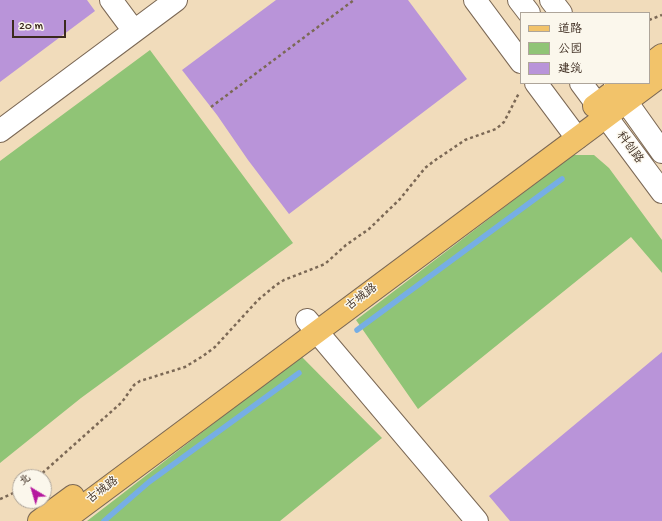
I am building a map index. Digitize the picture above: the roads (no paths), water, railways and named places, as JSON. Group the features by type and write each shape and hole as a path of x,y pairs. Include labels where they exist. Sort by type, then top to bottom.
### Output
{"main road":[{"path":"650,64 662,55"},
{"name":"古城路","path":"650,79 662,75"},
{"name":"古城路","path":"39,521 312,326 601,110 620,89 635,84"},
{"name":"古城路","path":"63,521 312,326"}],"street":[{"path":"111,0 134,31"},
{"path":"0,131 176,0"},
{"path":"475,0 520,61"},
{"path":"519,0 528,12"},
{"path":"551,0 560,12"},
{"name":"科创路","path":"582,84 662,192"},
{"path":"529,86 572,132"},
{"name":"科创路","path":"620,89 662,152"},
{"path":"312,326 477,521"}],"waterway":[{"path":"357,330 562,179"},
{"path":"104,521 149,482 299,373"}]}
